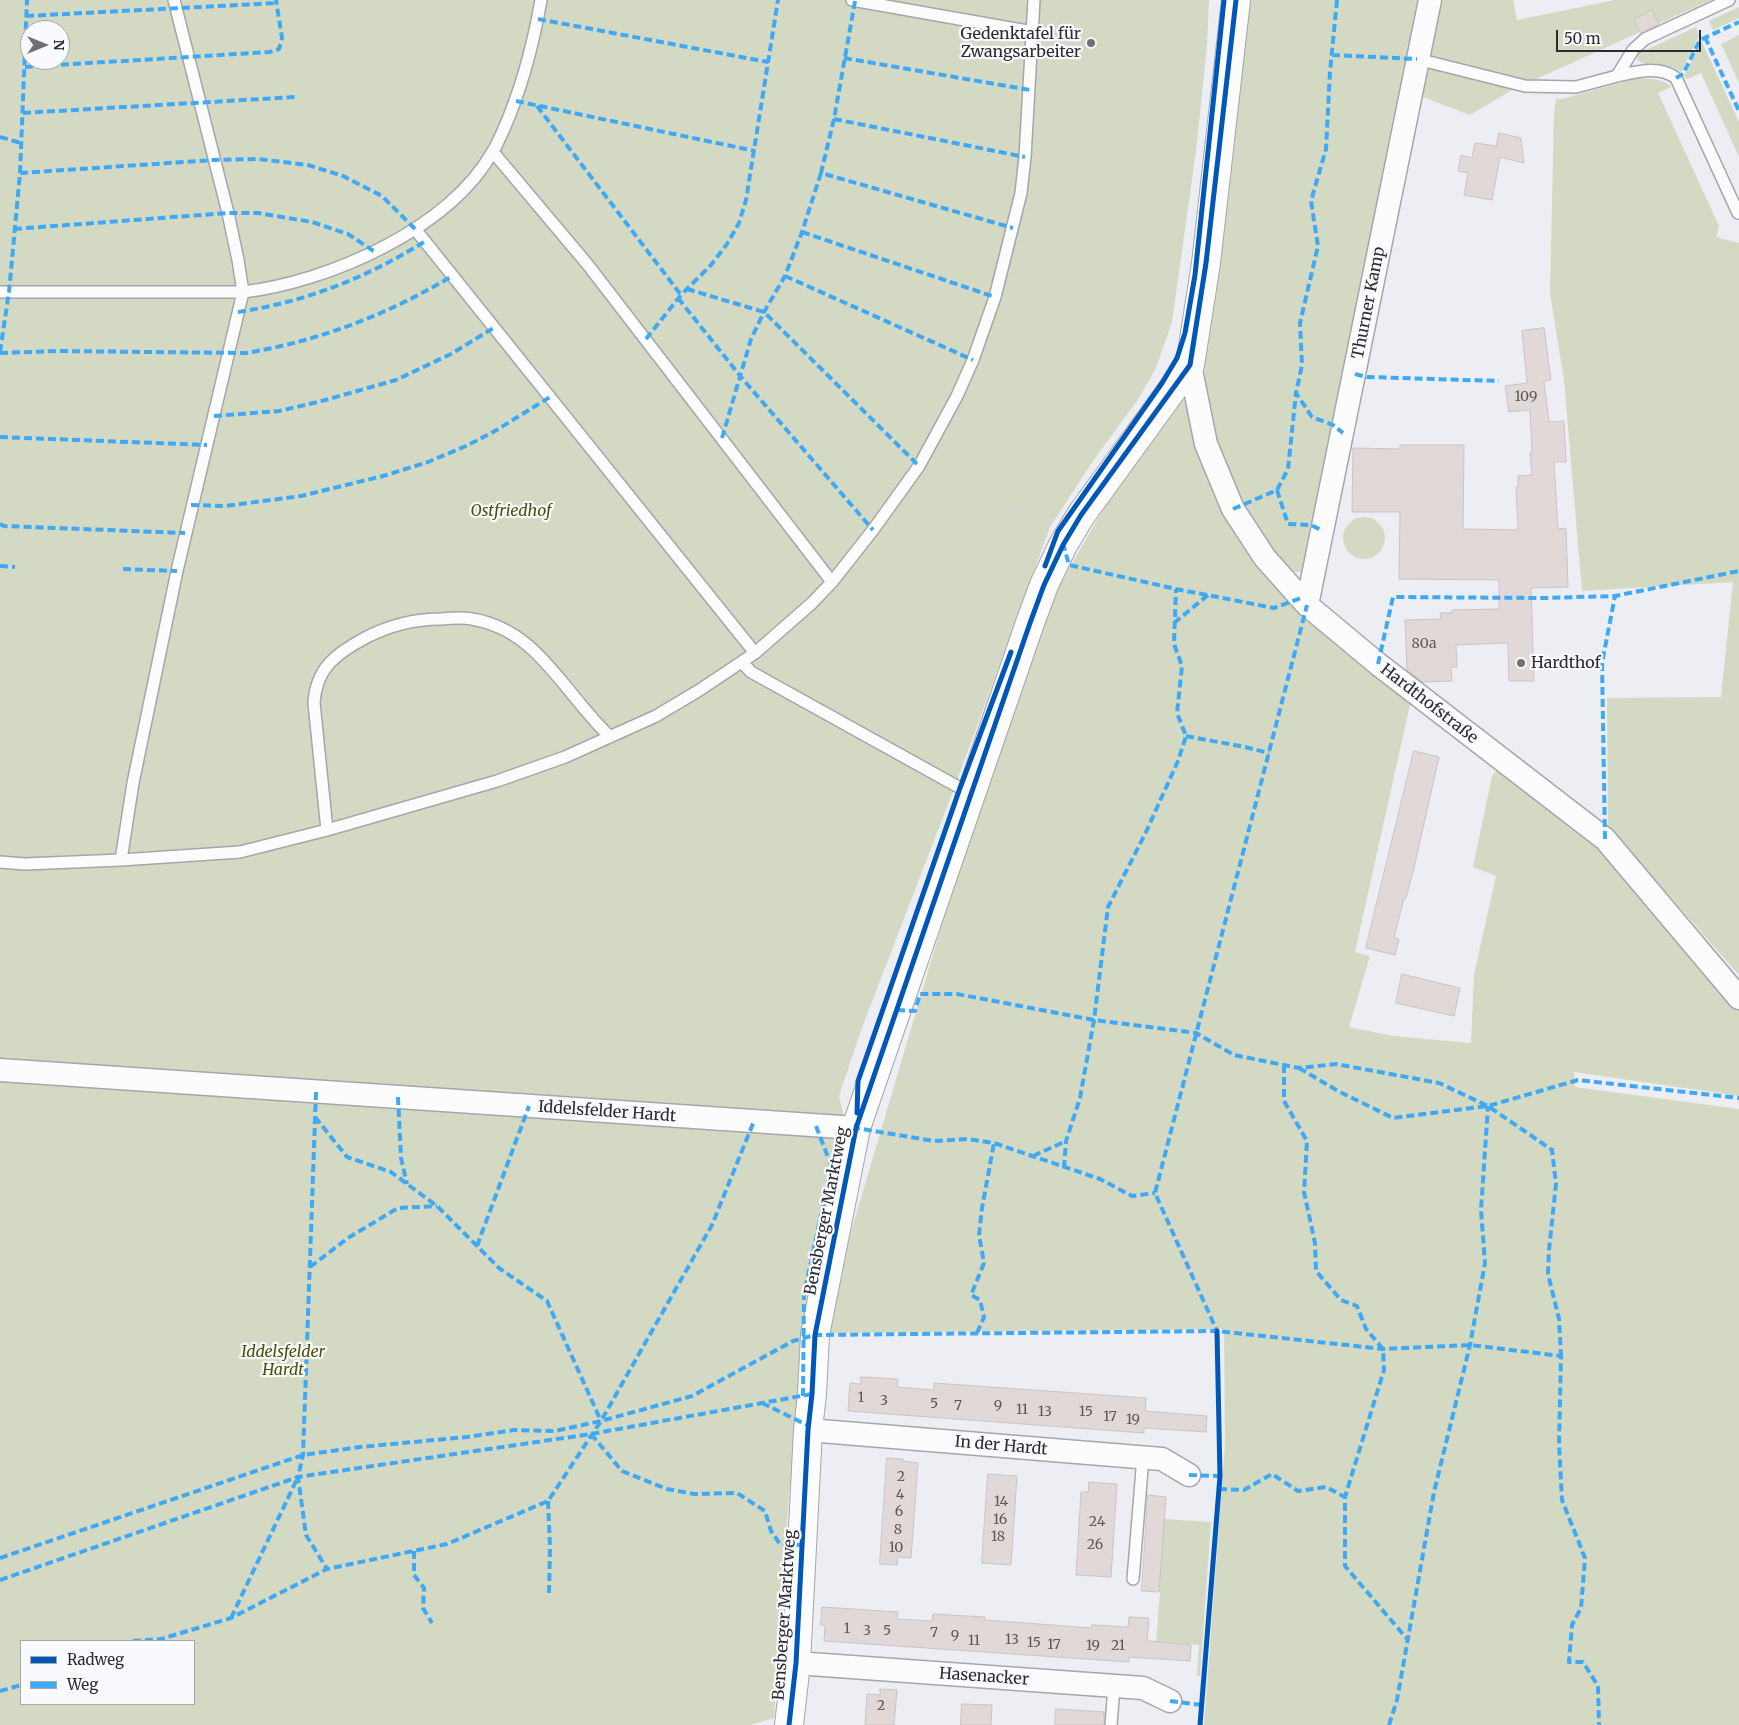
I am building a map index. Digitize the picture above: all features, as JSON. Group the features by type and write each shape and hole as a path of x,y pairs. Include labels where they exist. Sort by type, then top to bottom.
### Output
{"street":[{"name":"Bensberger Marktweg","path":"784,1723 796,1663 815,1335 856,1128 1044,585 1063,545 1081,515 1190,365 1206,263 1236,0"},
{"name":"Thurner Kamp","path":"1307,605 1354,383 1430,0"},
{"name":"Hardthofstraße","path":"1190,365 1206,444 1232,509 1265,558 1307,605 1378,664 1605,839 1739,998"},
{"name":"Iddelsfelder Hardt","path":"0,1070 856,1128"},
{"name":"In der Hardt","path":"808,1430 1162,1459 1189,1475"},
{"name":"Hasenacker","path":"796,1663 1143,1688 1170,1701"}],"lane":[{"path":"121,860 132,783 185,534 243,292 228,214 174,0"},
{"path":"0,292 243,292 266,290 331,269 375,252 415,229 443,208 471,183 493,152 516,101 528,62 541,0"},
{"path":"852,0 1033,32"},
{"path":"0,862 25,864 121,860 240,852 327,830 497,780 565,757 656,716 755,653 812,603 832,582 873,530 919,466 957,396 973,360 995,297 1009,246 1020,193 1025,157 1034,0"},
{"path":"1617,76 1634,50 1645,38 1729,0"},
{"path":"1417,59 1525,86 1576,87 1617,76 1654,70 1671,74 1676,78 1738,213"},
{"path":"493,152 588,265 832,582"},
{"path":"415,229 755,653"},
{"path":"327,830 314,703 315,689 318,678 324,668 357,642 379,631 427,619 471,619 494,625 514,635 531,647 610,737"},
{"path":"742,662 751,672 971,794"},
{"path":"1133,1580 1142,1457"},
{"path":"1111,1725 1114,1686"}],"path":[{"path":"1033,32 1091,39 1090,46 1033,32"},
{"path":"919,466 934,475 1016,509 1050,527"}],"green space":[{"name":"Ostfriedhof","path":"0,0 1209,0 1207,47 1196,151 1172,322 1156,368 1137,401 1095,458 1050,527 955,786 863,1025 839,1096 848,1134 811,1333 789,1493 774,1718 750,1725 0,1725"},
{"path":"1244,0 1423,0 1309,568 1297,572 1286,567 1246,517 1220,459 1205,395 1204,349"},
{"path":"1435,0 1513,0 1517,20 1615,0 1711,0 1512,90 1470,115 1412,93"},
{"path":"1739,7 1739,18 1713,30 1709,21"},
{"path":"1696,27 1699,36 1681,72 1670,67 1641,63 1637,60 1638,54 1641,52"},
{"path":"1739,35 1739,83 1721,44"},
{"path":"1702,42 1739,122 1739,157 1701,73 1687,79 1684,76"},
{"path":"1638,78 1660,80 1671,87 1658,93 1719,226 1716,237 1739,243 1739,975 1608,826 1607,698 1721,697 1733,582 1582,591 1564,380 1550,293 1554,114 1556,98 1562,99"},
{"path":"1183,398 1217,497 1411,700 1355,952 1370,956 1349,1027 1393,1036 1471,1043 1474,975 1496,876 1473,867 1492,776 1498,769 1592,837 1739,1003 1739,1096 1574,1072 1575,1087 1739,1109 1739,1725 1204,1725 1225,1444 1224,1329 821,1333 979,799 1052,598 1116,487"},
{"path":"1368,517 1376,520 1382,526 1385,538 1382,550 1376,556 1360,559 1352,556 1346,550 1343,534 1346,526 1352,520"},
{"path":"1163,1519 1211,1522 1200,1676 1197,1676 1199,1645 1156,1642"}],"building":[{"path":"1652,10 1659,24 1641,33 1634,20"},
{"path":"1499,133 1521,138 1524,163 1500,157 1492,200 1464,195 1468,173 1458,171 1461,155 1472,158 1475,143 1496,146"},
{"path":"1544,328 1551,380 1544,381 1549,422 1564,421 1566,462 1554,462 1558,529 1566,528 1568,587 1531,588 1534,681 1509,681 1508,643 1456,645 1457,667 1451,667 1452,681 1422,682 1407,670 1405,620 1441,619 1440,613 1452,613 1452,610 1499,609 1499,580 1399,579 1400,512 1352,512 1353,448 1400,449 1400,445 1464,445 1463,529 1518,530 1516,487 1518,487 1518,476 1532,475 1530,410 1509,412 1505,386 1527,383 1522,331"},
{"path":"1414,751 1439,757 1414,868 1394,938 1399,939 1395,955 1366,948"},
{"path":"1402,974 1460,988 1454,1016 1396,1003"},
{"path":"861,1377 898,1379 897,1387 934,1390 934,1383 1146,1398 1145,1411 1207,1416 1206,1432 1144,1428 1144,1433 848,1411 850,1383 861,1384"},
{"path":"887,1458 903,1459 903,1461 918,1463 911,1558 898,1557 897,1565 880,1564"},
{"path":"988,1474 1017,1476 1011,1565 982,1563"},
{"path":"1089,1482 1117,1484 1111,1577 1076,1575 1081,1492 1088,1492"},
{"path":"1148,1495 1166,1497 1159,1592 1142,1591"},
{"path":"822,1607 898,1612 897,1619 932,1621 933,1614 985,1617 985,1620 1092,1628 1092,1625 1128,1627 1129,1617 1149,1618 1147,1641 1191,1645 1190,1661 1129,1657 1129,1662 824,1641 825,1626 821,1625"},
{"path":"880,1689 897,1690 894,1725 865,1725 867,1694 880,1695"},
{"path":"962,1704 992,1705 991,1725 961,1725"},
{"path":"1056,1709 1104,1712 1104,1725 1055,1725"}],"marked path":[{"path":"0,352 9,292 20,173 27,0"},
{"path":"70,64 270,52 279,49 282,38 276,0"},
{"path":"646,339 681,295 711,265 727,244 739,223 746,200 778,0"},
{"path":"1337,0 1330,72 1326,149 1311,201 1318,246 1300,323 1302,365 1296,393 1312,417 1333,425 1343,433"},
{"path":"855,1 834,119 821,173 1013,228"},
{"path":"26,16 277,3"},
{"path":"538,19 768,62"},
{"path":"1676,78 1683,74 1700,40 1739,22"},
{"path":"1705,37 1739,111"},
{"path":"1332,55 1417,59"},
{"path":"844,58 1030,90"},
{"path":"23,113 295,97"},
{"path":"516,101 755,151"},
{"path":"537,106 681,295"},
{"path":"834,119 1025,157"},
{"path":"0,137 21,143"},
{"path":"20,173 214,160 258,159 308,165 343,176 382,196 415,229"},
{"path":"722,438 751,339 785,276 802,232 821,173"},
{"path":"14,229 228,213 258,213 312,222 348,234 375,252"},
{"path":"802,232 995,297"},
{"path":"238,312 287,302 334,287 380,267 424,242"},
{"path":"0,353 57,351 246,353 300,341 353,324 404,302 452,276"},
{"path":"785,276 973,360"},
{"path":"687,289 764,312 919,466"},
{"path":"678,298 741,377 873,530"},
{"path":"214,416 279,411 396,380 451,354 495,327"},
{"path":"1355,374 1367,377 1499,381"},
{"path":"1233,509 1277,490 1288,469 1296,393"},
{"path":"191,505 225,506 301,496 383,476 428,462 466,446 495,431 550,397"},
{"path":"0,437 207,445"},
{"path":"1277,490 1288,524 1311,525 1323,531"},
{"path":"0,524 4,526 185,533"},
{"path":"1063,543 1069,565 1176,589 1274,608 1301,598"},
{"path":"0,566 15,567"},
{"path":"123,569 177,571"},
{"path":"1378,664 1393,597 1544,598 1615,596 1739,571"},
{"path":"1064,1168 1066,1141 1080,1098 1094,1020 1108,907 1146,832 1178,761 1186,736 1177,713 1182,666 1174,644 1176,589"},
{"path":"1174,623 1208,595"},
{"path":"1605,839 1602,663 1615,596"},
{"path":"1217,1335 1217,1331 1155,1193 1307,605"},
{"path":"1186,736 1269,753"},
{"path":"897,1010 915,1011 920,994 957,994 1094,1020 1196,1033 1234,1055 1299,1068 1336,1064 1439,1083 1488,1106 1552,1150 1556,1184 1548,1274 1559,1319 1561,1356"},
{"path":"1284,1065 1284,1101 1307,1141 1304,1192 1315,1243 1316,1271 1341,1300 1357,1306 1366,1329 1383,1349 1384,1370 1345,1497"},
{"path":"1299,1068 1338,1091 1393,1118 1488,1106 1578,1080 1739,1098"},
{"path":"316,1092 303,1455 298,1477 306,1535 327,1569"},
{"path":"398,1097 401,1158 407,1184"},
{"path":"477,1246 529,1106"},
{"path":"1389,1725 1397,1700 1434,1492 1470,1345 1485,1263 1481,1210 1488,1106"},
{"path":"315,1117 347,1157 391,1172 437,1206 499,1268 547,1301 601,1421"},
{"path":"147,1640 161,1639 231,1618 327,1569 447,1544 548,1501 601,1421 712,1225 754,1121"},
{"path":"856,1124 856,1128 934,1141 967,1139 994,1143 1100,1179 1132,1196 1155,1193"},
{"path":"816,1126 831,1165"},
{"path":"803,1396 804,1294 840,1127"},
{"path":"1033,1156 1066,1141"},
{"path":"977,1333 984,1317 980,1300 971,1295 984,1263 979,1235 994,1143"},
{"path":"310,1267 348,1238 398,1208 437,1206"},
{"path":"0,1558 303,1455 514,1430 555,1431 601,1421 692,1396 793,1341 815,1335 1217,1331 1383,1349 1470,1345 1561,1356 1559,1444 1562,1500 1585,1558 1581,1608 1572,1625 1569,1662 1583,1662 1598,1686 1599,1725"},
{"path":"0,1580 298,1477 591,1434 812,1394"},
{"path":"762,1403 809,1426"},
{"path":"591,1434 622,1471 667,1489 694,1494 737,1493 765,1511 771,1531 780,1544 802,1545"},
{"path":"1219,1489 1244,1490 1272,1474 1298,1491 1326,1487 1345,1497 1345,1566 1408,1640"},
{"path":"1189,1475 1220,1476"},
{"path":"231,1618 298,1477"},
{"path":"548,1501 550,1546 549,1594"},
{"path":"414,1551 414,1575 424,1588 423,1608 432,1623"},
{"path":"0,1691 20,1685"},
{"path":"1170,1701 1202,1705"}],"cycle path":[{"path":"1045,566 1058,531 1162,383 1177,358 1185,333 1195,275 1224,0"},
{"path":"789,1725 796,1663 815,1335 856,1128 1044,585 1063,545 1081,515 1190,365 1206,263 1236,0"},
{"path":"857,1113 858,1081 960,788 1011,652"},
{"path":"1200,1725 1220,1476 1217,1331"}],"place":[{"name":"Gedenktafel für Zwangsarbeiter","path":"1091,43"},
{"name":"Hardthof","path":"1521,663"}]}
